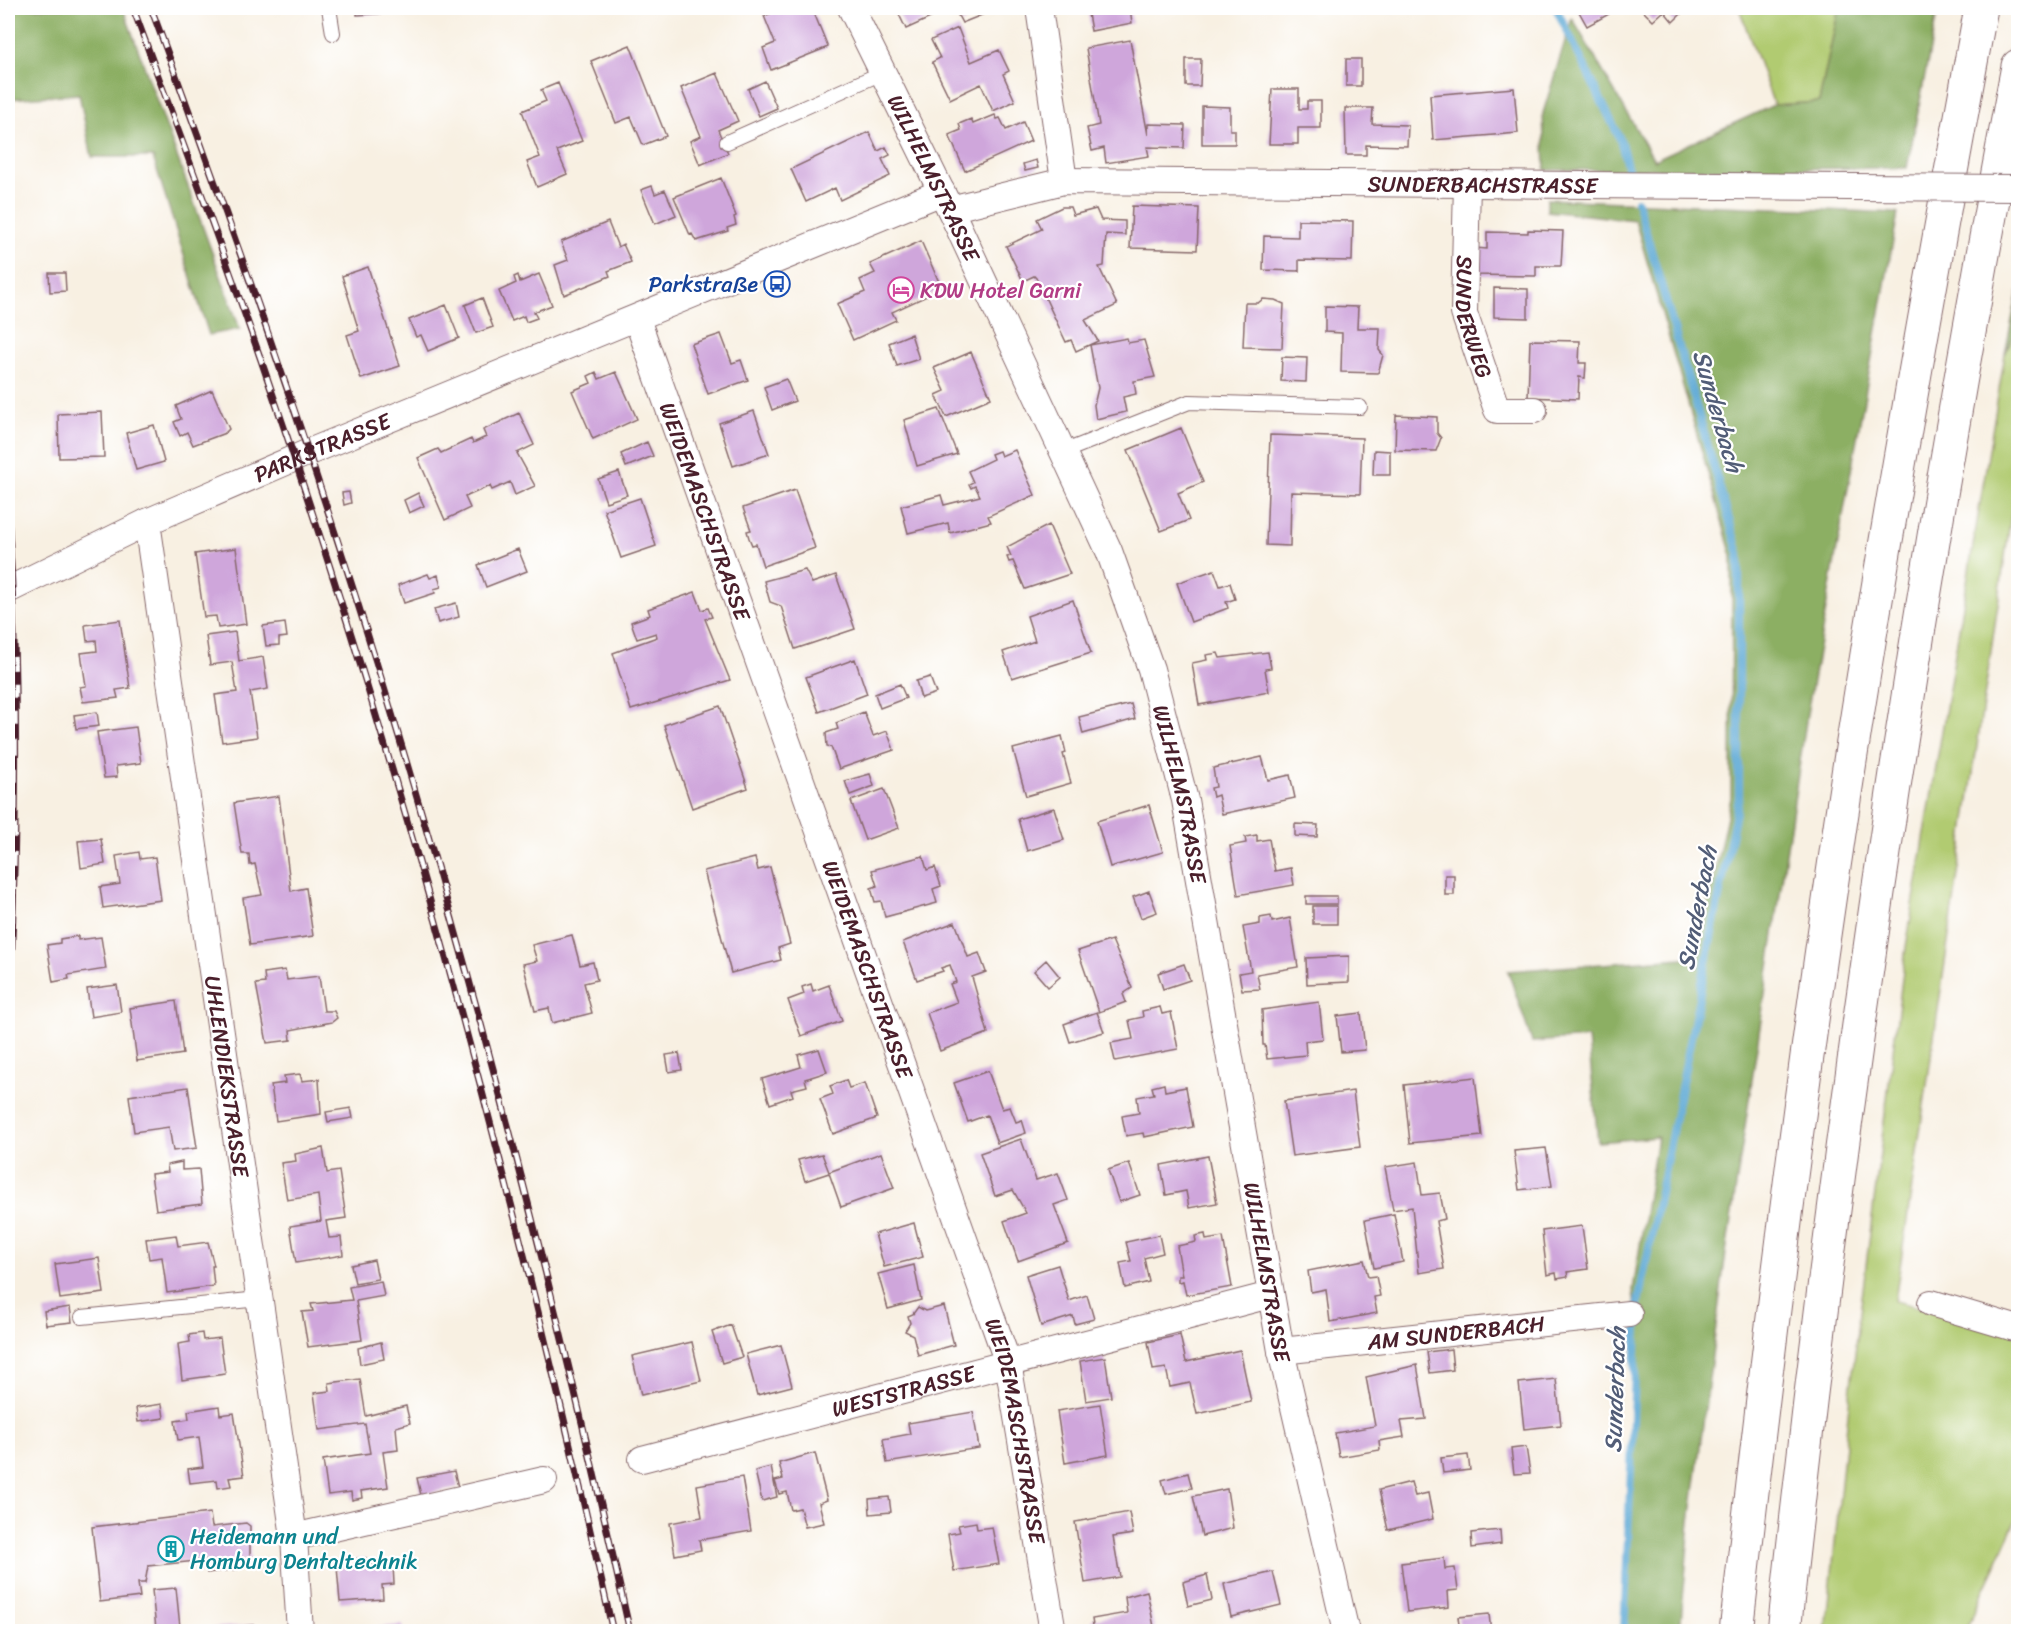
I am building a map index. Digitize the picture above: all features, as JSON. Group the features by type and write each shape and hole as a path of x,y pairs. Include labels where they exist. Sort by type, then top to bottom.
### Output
{"highway":[{"path":"1736,1632 1807,1057 1868,645 1928,296 1982,8"},
{"path":"1784,1632 1809,1413 1892,792 1975,295 2019,66"}],"street":[{"name":"WILHELMSTRASSE","path":"851,8 946,200 1109,551 1151,669 1185,800 1281,1351 1346,1632"},
{"path":"1039,8 1065,181"},
{"name":"SUNDERBACHSTRASSE","path":"946,200 1065,181 2019,188"},
{"name":"SUNDERWEG","path":"1467,183 1464,313 1497,410 1534,411"},
{"name":"PARKSTRASSE","path":"8,590 147,522 309,452 637,320 946,200"},
{"name":"WEIDEMASCHSTRASSE","path":"637,320 1008,1363 1053,1632"},
{"name":"UHLENDIEKSTRASSE","path":"147,522 294,1537 300,1632"},
{"name":"WESTSTRASSE","path":"642,1459 1270,1295"},
{"path":"1931,1303 2019,1329"},
{"name":"AM SUNDERBACH","path":"1281,1351 1629,1314"},
{"path":"294,1537 544,1480"}],"lane":[{"path":"329,8 333,33"},
{"path":"727,142 884,72"},
{"path":"1064,452 1189,402 1360,407"},
{"path":"82,1317 259,1299"}],"green space":[{"path":"8,8 123,8 240,329 209,335 153,157 92,157 79,94 8,99"},
{"path":"1739,8 1839,8 1819,102 1774,105"},
{"path":"1839,8 1938,8 1907,168 1545,170 1543,113 1572,18 1654,160 1774,105 1819,102"},
{"path":"1547,199 1898,213 1808,708 1724,1266 1690,1522 1680,1631 1621,1631 1636,1321 1633,1290 1657,1137 1598,1142 1588,1038 1532,1042 1508,971 1696,957 1731,798 1732,556 1635,220 1547,211"},
{"path":"2018,292 2018,327 2005,354"},
{"path":"2018,327 2018,468 1895,1301 2018,1333 2018,1517 1965,1631 1826,1632 1851,1385 1906,947 2005,354"}],"building":[{"path":"357,8 389,8 389,13 357,15"},
{"path":"785,8 812,8 828,47 771,70 763,48 775,43 764,16"},
{"path":"896,8 952,8 906,29"},
{"path":"954,8 999,8 962,23"},
{"path":"1087,8 1130,8 1132,23 1091,31"},
{"path":"1577,8 1606,8 1609,14 1587,26"},
{"path":"1644,8 1682,8 1685,10 1673,22 1664,11 1653,21 1642,10"},
{"path":"958,28 971,62 999,50 1009,71 1003,74 1015,101 993,111 981,84 950,99 932,62 940,58 931,40"},
{"path":"1130,40 1148,135 1148,124 1185,125 1184,148 1147,147 1149,156 1106,163 1104,148 1092,151 1087,128 1099,125 1086,48"},
{"path":"630,45 666,136 643,145 631,117 616,123 591,61"},
{"path":"1186,59 1201,59 1200,86 1186,86"},
{"path":"1346,59 1361,59 1361,86 1346,86"},
{"path":"717,73 738,121 718,130 728,153 700,165 690,141 701,136 681,88"},
{"path":"765,81 777,108 759,116 748,89"},
{"path":"558,83 582,141 557,151 567,174 537,187 527,162 540,157 522,111 546,101 541,90"},
{"path":"1514,88 1518,133 1433,140 1430,95"},
{"path":"1272,89 1299,89 1299,109 1307,109 1307,101 1321,101 1321,128 1298,128 1298,144 1269,144"},
{"path":"1202,106 1230,107 1230,130 1235,130 1235,144 1202,144"},
{"path":"1345,108 1373,108 1372,124 1408,125 1407,146 1366,145 1366,155 1346,155"},
{"path":"995,115 997,119 1000,118 1006,130 1023,122 1031,141 965,171 949,135 961,130 959,124 971,119 973,124"},
{"path":"869,132 878,151 886,147 890,155 882,159 890,176 840,200 835,188 806,202 791,169"},
{"path":"1036,160 1038,168 1025,171 1023,164"},
{"path":"721,178 736,216 734,217 736,225 727,228 728,231 696,241 692,234 690,235 674,197"},
{"path":"652,186 655,194 665,190 676,215 655,224 641,190"},
{"path":"1132,206 1199,208 1197,250 1130,248"},
{"path":"1062,207 1070,207 1073,215 1096,209 1101,220 1125,221 1125,235 1106,234 1104,266 1099,267 1117,305 1085,320 1098,341 1076,351 1071,340 1066,342 1036,278 1034,276 1023,281 1006,246 1042,229 1037,219"},
{"path":"1298,220 1353,221 1352,261 1299,260 1299,271 1263,270 1264,236 1298,237"},
{"path":"608,222 618,247 623,244 631,262 608,271 610,276 564,295 555,265 568,260 561,242"},
{"path":"1528,230 1563,231 1561,266 1536,266 1536,276 1474,275 1475,248 1487,249 1487,232 1528,233"},
{"name":"KDW Hotel Garni","path":"921,241 942,289 892,312 896,320 853,340 837,304 865,292 860,280 875,273 870,264"},
{"path":"368,267 400,366 361,379 347,335 359,331 342,276"},
{"path":"49,273 65,273 66,291 50,292"},
{"path":"539,274 552,305 534,312 537,318 526,322 524,316 512,321 499,291 516,283 514,277 518,275 520,282"},
{"path":"1494,288 1528,289 1528,318 1494,317"},
{"path":"482,298 493,327 476,333 465,305"},
{"path":"1263,299 1275,300 1284,304 1282,348 1243,347 1245,303 1258,303"},
{"path":"446,305 459,338 428,351 421,335 416,337 409,320"},
{"path":"1325,306 1358,307 1357,328 1380,328 1379,350 1383,355 1378,373 1341,372 1342,333 1325,332"},
{"path":"721,334 732,363 741,360 748,380 708,394 691,344"},
{"path":"911,334 919,359 897,366 889,343"},
{"path":"1127,338 1128,343 1144,340 1155,377 1134,381 1136,394 1123,397 1126,412 1096,419 1094,405 1098,388 1090,345"},
{"path":"1530,340 1580,341 1579,363 1586,363 1585,378 1579,377 1578,399 1528,397"},
{"path":"971,352 991,398 946,417 936,395 945,391 934,368"},
{"path":"1282,357 1307,358 1306,382 1281,381"},
{"path":"596,372 599,379 616,372 637,419 593,439 572,391 591,383 588,376"},
{"path":"786,379 795,401 772,410 764,387"},
{"path":"212,390 229,429 225,433 193,445 187,432 180,436 174,422 181,419 176,406"},
{"path":"939,409 957,454 917,466 904,420"},
{"path":"754,411 769,454 733,466 719,423"},
{"path":"102,412 104,457 59,458 58,414"},
{"path":"519,413 534,445 517,453 535,486 515,495 510,482 492,490 490,486 465,497 470,508 445,520 418,458 438,449 441,453 471,439 473,443 486,437 483,430"},
{"path":"1396,415 1437,417 1437,433 1441,438 1436,451 1395,450"},
{"path":"154,425 164,462 136,470 126,433"},
{"path":"1181,428 1203,482 1178,493 1189,520 1161,531 1128,450"},
{"path":"1270,435 1362,438 1360,494 1291,492 1290,546 1266,545"},
{"path":"647,442 653,456 626,467 621,454"},
{"path":"1015,450 1035,495 988,516 991,522 950,533 948,523 908,533 901,506 941,495 944,505 980,496 975,486 971,488 969,484 973,482 968,471 993,459 991,454 999,451 1001,456"},
{"path":"1374,450 1390,451 1390,475 1373,475"},
{"path":"619,472 627,495 606,502 598,479"},
{"path":"795,490 815,548 763,566 756,544 752,545 749,538 747,531 751,530 743,508"},
{"path":"349,492 351,503 344,505 342,493"},
{"path":"418,493 424,506 409,513 404,500"},
{"path":"640,498 656,546 621,558 604,510"},
{"path":"1049,525 1070,574 1025,589 1013,561 1009,562 1007,557 1011,556 1007,547"},
{"path":"236,548 246,624 218,628 216,616 204,617 195,554"},
{"path":"518,549 527,571 486,587 478,565"},
{"path":"805,570 812,583 836,575 855,629 795,649 781,606 770,602 764,581"},
{"path":"1214,570 1220,586 1230,583 1235,599 1226,602 1228,608 1191,622 1177,583"},
{"path":"428,574 430,578 438,575 441,587 434,589 435,593 404,603 398,585"},
{"path":"695,592 702,610 708,608 712,617 705,619 730,680 631,710 613,653 657,637 656,633 637,639 631,622 650,615 648,609"},
{"path":"1073,600 1091,653 1012,678 1003,652 1035,641 1027,616"},
{"path":"456,603 459,617 438,623 434,609"},
{"path":"120,620 130,688 116,690 118,698 83,702 80,687 86,686 81,653 97,651 96,640 87,641 85,625"},
{"path":"285,623 287,637 279,638 279,645 266,646 263,626"},
{"path":"235,632 239,661 263,657 268,689 250,692 257,737 222,742 215,695 237,692 232,662 210,665 206,636"},
{"path":"1268,652 1271,668 1265,669 1269,692 1199,705 1192,663 1207,660 1206,655 1218,653 1220,658"},
{"path":"855,659 867,694 819,712 806,677"},
{"path":"930,677 936,693 921,698 916,681"},
{"path":"900,684 906,698 880,708 875,694"},
{"path":"1131,704 1135,719 1083,734 1079,717"},
{"path":"720,706 748,788 692,808 664,725"},
{"path":"97,712 99,726 76,729 74,715"},
{"path":"864,712 873,736 887,731 894,750 839,769 831,747 827,746 826,733 838,729 836,723"},
{"path":"136,727 141,763 116,766 117,777 104,778 97,732"},
{"path":"1062,736 1066,753 1063,754 1071,783 1026,796 1013,749"},
{"path":"1262,757 1268,780 1290,775 1295,798 1222,814 1218,795 1213,797 1211,788 1216,787 1213,768"},
{"path":"870,774 874,786 850,795 845,781"},
{"path":"884,789 899,828 865,840 851,801"},
{"path":"279,796 291,891 306,888 313,936 250,945 243,898 262,895 255,864 250,865 249,854 242,854 234,803"},
{"path":"1149,805 1163,852 1110,867 1097,821"},
{"path":"1054,808 1064,840 1027,851 1018,819"},
{"path":"1295,824 1318,825 1317,837 1295,836"},
{"path":"1257,835 1257,841 1269,839 1275,871 1291,868 1294,885 1238,895 1230,846 1246,843 1245,837"},
{"path":"101,839 105,864 81,868 78,841"},
{"path":"139,852 140,859 155,857 161,900 103,908 100,887 120,884 116,856"},
{"path":"923,856 927,870 935,867 941,886 933,889 937,903 885,917 881,901 875,902 871,888 877,886 872,870"},
{"path":"755,858 758,870 770,867 790,944 778,948 781,960 731,973 704,871"},
{"path":"1445,875 1454,875 1454,895 1445,895"},
{"path":"1149,891 1157,912 1141,918 1133,897"},
{"path":"1306,896 1337,896 1337,904 1306,904"},
{"path":"1313,906 1337,906 1337,924 1313,924"},
{"path":"1271,916 1272,922 1290,918 1298,967 1257,974 1260,989 1242,990 1239,973 1251,971 1243,927 1260,924 1260,918"},
{"path":"955,922 968,957 979,953 986,972 972,977 988,1033 940,1051 927,1013 957,1002 950,984 956,982 950,965 941,968 943,971 917,980 903,942"},
{"path":"572,935 580,965 593,962 597,980 584,983 592,1013 552,1023 549,1008 535,1011 523,964 537,961 532,945"},
{"path":"78,936 78,940 101,937 106,969 68,975 69,979 53,982 47,945 60,943 60,939"},
{"path":"1112,940 1132,988 1123,994 1126,1002 1099,1012 1078,951"},
{"path":"1349,956 1349,982 1307,984 1306,958"},
{"path":"1046,960 1060,977 1048,987 1034,971"},
{"path":"1184,964 1190,980 1163,989 1158,973"},
{"path":"285,970 287,980 319,976 324,1011 334,1011 337,1018 332,1022 290,1030 291,1040 267,1043 256,984 265,983 264,973"},
{"path":"811,984 813,991 829,985 842,1021 801,1036 788,1000 804,994 802,987"},
{"path":"117,985 121,1012 91,1017 87,989"},
{"path":"176,1001 183,1054 137,1061 130,1008"},
{"path":"1319,1002 1323,1039 1305,1041 1306,1055 1267,1059 1265,1045 1263,1045 1262,1010"},
{"path":"1160,1007 1162,1014 1171,1012 1178,1049 1115,1061 1111,1043 1133,1039 1129,1020 1143,1017 1142,1011"},
{"path":"1097,1012 1104,1032 1070,1042 1064,1024"},
{"path":"1361,1013 1365,1050 1341,1052 1337,1016"},
{"path":"819,1049 827,1072 805,1079 807,1086 791,1090 793,1096 770,1104 762,1079 801,1067 798,1055"},
{"path":"679,1053 682,1070 669,1072 666,1055"},
{"path":"988,1071 1002,1109 1010,1107 1016,1122 1022,1120 1026,1133 997,1143 987,1115 968,1122 954,1083"},
{"path":"300,1074 302,1081 319,1079 321,1114 276,1121 271,1085 285,1083 284,1076"},
{"path":"1475,1077 1482,1136 1410,1143 1404,1085"},
{"path":"846,1080 849,1088 865,1083 877,1118 833,1134 820,1099 833,1094 830,1086"},
{"path":"1164,1084 1165,1091 1186,1087 1193,1127 1144,1137 1143,1133 1126,1136 1122,1116 1139,1113 1137,1097 1154,1094 1152,1087"},
{"path":"188,1087 197,1148 173,1151 169,1127 134,1132 129,1096"},
{"path":"1353,1091 1360,1147 1292,1156 1284,1101"},
{"path":"351,1108 353,1118 328,1122 326,1112"},
{"path":"1021,1139 1036,1180 1058,1173 1068,1200 1054,1205 1068,1243 1018,1261 1004,1221 1026,1213 1013,1190 995,1196 980,1153"},
{"path":"323,1148 327,1173 339,1171 346,1218 326,1221 329,1238 341,1237 343,1255 296,1263 290,1226 321,1221 318,1195 287,1200 281,1163 296,1161 295,1154"},
{"path":"1546,1148 1552,1186 1519,1190 1514,1151"},
{"path":"881,1153 894,1188 841,1207 829,1173 805,1181 798,1160 822,1154 829,1172"},
{"path":"1208,1156 1217,1203 1189,1208 1186,1191 1166,1195 1161,1165"},
{"path":"182,1162 182,1170 199,1169 202,1204 156,1210 151,1174 168,1172 167,1165"},
{"path":"1417,1162 1422,1195 1440,1193 1445,1219 1436,1221 1444,1269 1419,1273 1412,1207 1393,1210 1385,1167"},
{"path":"1129,1163 1140,1195 1119,1202 1108,1170"},
{"path":"1394,1214 1403,1262 1374,1268 1365,1220"},
{"path":"914,1223 923,1257 884,1267 875,1234"},
{"path":"1582,1226 1588,1269 1567,1272 1568,1277 1557,1279 1556,1273 1547,1275 1542,1231"},
{"path":"1205,1234 1206,1240 1223,1237 1232,1287 1186,1295 1183,1281 1178,1282 1178,1276 1182,1276 1177,1246 1196,1242 1195,1236"},
{"path":"176,1235 178,1246 208,1242 214,1266 212,1266 214,1286 167,1293 162,1257 149,1259 146,1239"},
{"path":"1159,1235 1163,1253 1144,1258 1149,1282 1125,1288 1120,1263 1131,1261 1126,1242"},
{"path":"99,1258 104,1293 60,1299 55,1264"},
{"path":"374,1260 378,1279 355,1283 351,1265"},
{"path":"1364,1260 1368,1277 1376,1276 1380,1296 1374,1297 1377,1313 1330,1322 1326,1289 1311,1292 1308,1271"},
{"path":"914,1265 921,1300 888,1309 878,1274"},
{"path":"1058,1265 1069,1301 1087,1295 1094,1319 1075,1324 1073,1316 1041,1326 1026,1275"},
{"path":"381,1281 384,1296 356,1301 362,1340 308,1347 302,1312 313,1311 311,1304 352,1300 349,1287"},
{"path":"944,1306 954,1345 918,1355 913,1335 905,1331 910,1323 908,1316 913,1314 918,1307 925,1311"},
{"path":"70,1307 72,1322 46,1325 44,1311"},
{"path":"731,1325 742,1357 722,1363 712,1332"},
{"path":"202,1333 203,1340 220,1338 225,1374 182,1380 178,1344 190,1342 189,1335"},
{"path":"1180,1335 1186,1362 1240,1350 1251,1402 1197,1414 1190,1383 1170,1387 1166,1368 1153,1370 1148,1342"},
{"path":"381,1342 384,1359 360,1364 358,1348"},
{"path":"692,1342 701,1381 641,1395 632,1356"},
{"path":"781,1345 792,1386 757,1395 746,1354"},
{"path":"1451,1349 1453,1370 1430,1373 1427,1352"},
{"path":"1105,1357 1111,1397 1086,1401 1080,1361"},
{"path":"1417,1365 1426,1419 1401,1421 1404,1437 1379,1441 1380,1450 1339,1457 1335,1433 1375,1426 1366,1377"},
{"path":"360,1379 366,1416 406,1406 410,1423 396,1427 398,1450 383,1452 388,1487 361,1491 362,1498 352,1500 351,1492 328,1495 323,1460 370,1453 365,1424 319,1430 314,1393 330,1391 329,1383"},
{"path":"1556,1379 1561,1425 1524,1429 1519,1383"},
{"path":"162,1404 164,1418 138,1422 136,1408"},
{"path":"1100,1404 1108,1455 1065,1463 1057,1411"},
{"path":"219,1406 220,1415 234,1413 244,1476 229,1478 231,1486 218,1488 217,1480 190,1483 188,1469 203,1467 199,1437 178,1440 175,1421 189,1419 188,1411"},
{"path":"973,1412 979,1448 887,1463 883,1439 910,1434 908,1423"},
{"path":"1526,1447 1530,1473 1514,1474 1511,1449"},
{"path":"815,1453 827,1500 819,1503 824,1523 805,1527 800,1508 791,1510 787,1492 779,1494 775,1481 783,1479 779,1463"},
{"path":"1468,1455 1470,1470 1443,1473 1441,1458"},
{"path":"771,1467 777,1497 762,1501 755,1471"},
{"path":"454,1471 458,1487 421,1495 417,1478"},
{"path":"1188,1473 1192,1488 1166,1494 1162,1480"},
{"path":"742,1477 751,1531 699,1540 701,1550 675,1555 670,1523 702,1517 697,1485"},
{"path":"1411,1482 1415,1496 1428,1493 1433,1519 1388,1530 1379,1490"},
{"path":"1227,1489 1233,1528 1202,1536 1193,1496"},
{"path":"889,1497 891,1512 870,1514 869,1499"},
{"path":"1129,1512 1133,1534 1113,1537 1120,1577 1085,1583 1075,1522"},
{"name":"Heidemann und Homburg Dentaltechnik","path":"210,1513 212,1527 246,1523 250,1526 250,1560 239,1561 240,1569 207,1573 206,1560 148,1566 145,1583 138,1583 140,1597 100,1602 92,1527"},
{"path":"976,1522 977,1529 992,1527 999,1564 954,1571 948,1534 960,1532 958,1525"},
{"path":"1500,1530 1501,1544 1472,1548 1471,1533"},
{"path":"366,1558 366,1565 393,1565 394,1584 382,1585 383,1599 340,1602 337,1567 355,1566 355,1559"},
{"path":"1444,1558 1445,1569 1455,1568 1458,1590 1448,1591 1449,1607 1407,1612 1401,1563"},
{"path":"1273,1572 1281,1605 1231,1617 1224,1584"},
{"path":"1207,1575 1212,1600 1188,1606 1183,1582"},
{"path":"176,1588 180,1627 156,1629 152,1590"},
{"path":"1147,1591 1155,1632 1094,1632 1092,1619 1127,1613 1125,1597"},
{"path":"1489,1614 1491,1632 1460,1632 1458,1617"},
{"path":"254,1625 255,1632 212,1632 211,1628"},
{"path":"403,1625 403,1632 357,1632 357,1629"}],"waterway":[{"name":"Sunderbach","path":"1556,8 1620,139 1630,177"},
{"name":"Sunderbach","path":"1624,1632 1638,1303 1739,797 1739,554 1637,201"}],"railway":[{"path":"133,8 214,228 314,516 410,832 455,991 538,1310 613,1632"},
{"path":"151,8 294,409 392,713 451,916 533,1221 630,1632"},
{"path":"8,516 12,581 16,778 8,1039"}],"place":[{"name":"Parkstraße","path":"777,284"},
{"name":"KDW Hotel Garni","path":"901,290"},
{"name":"Heidemann und Homburg Dentaltechnik","path":"171,1549"}]}
